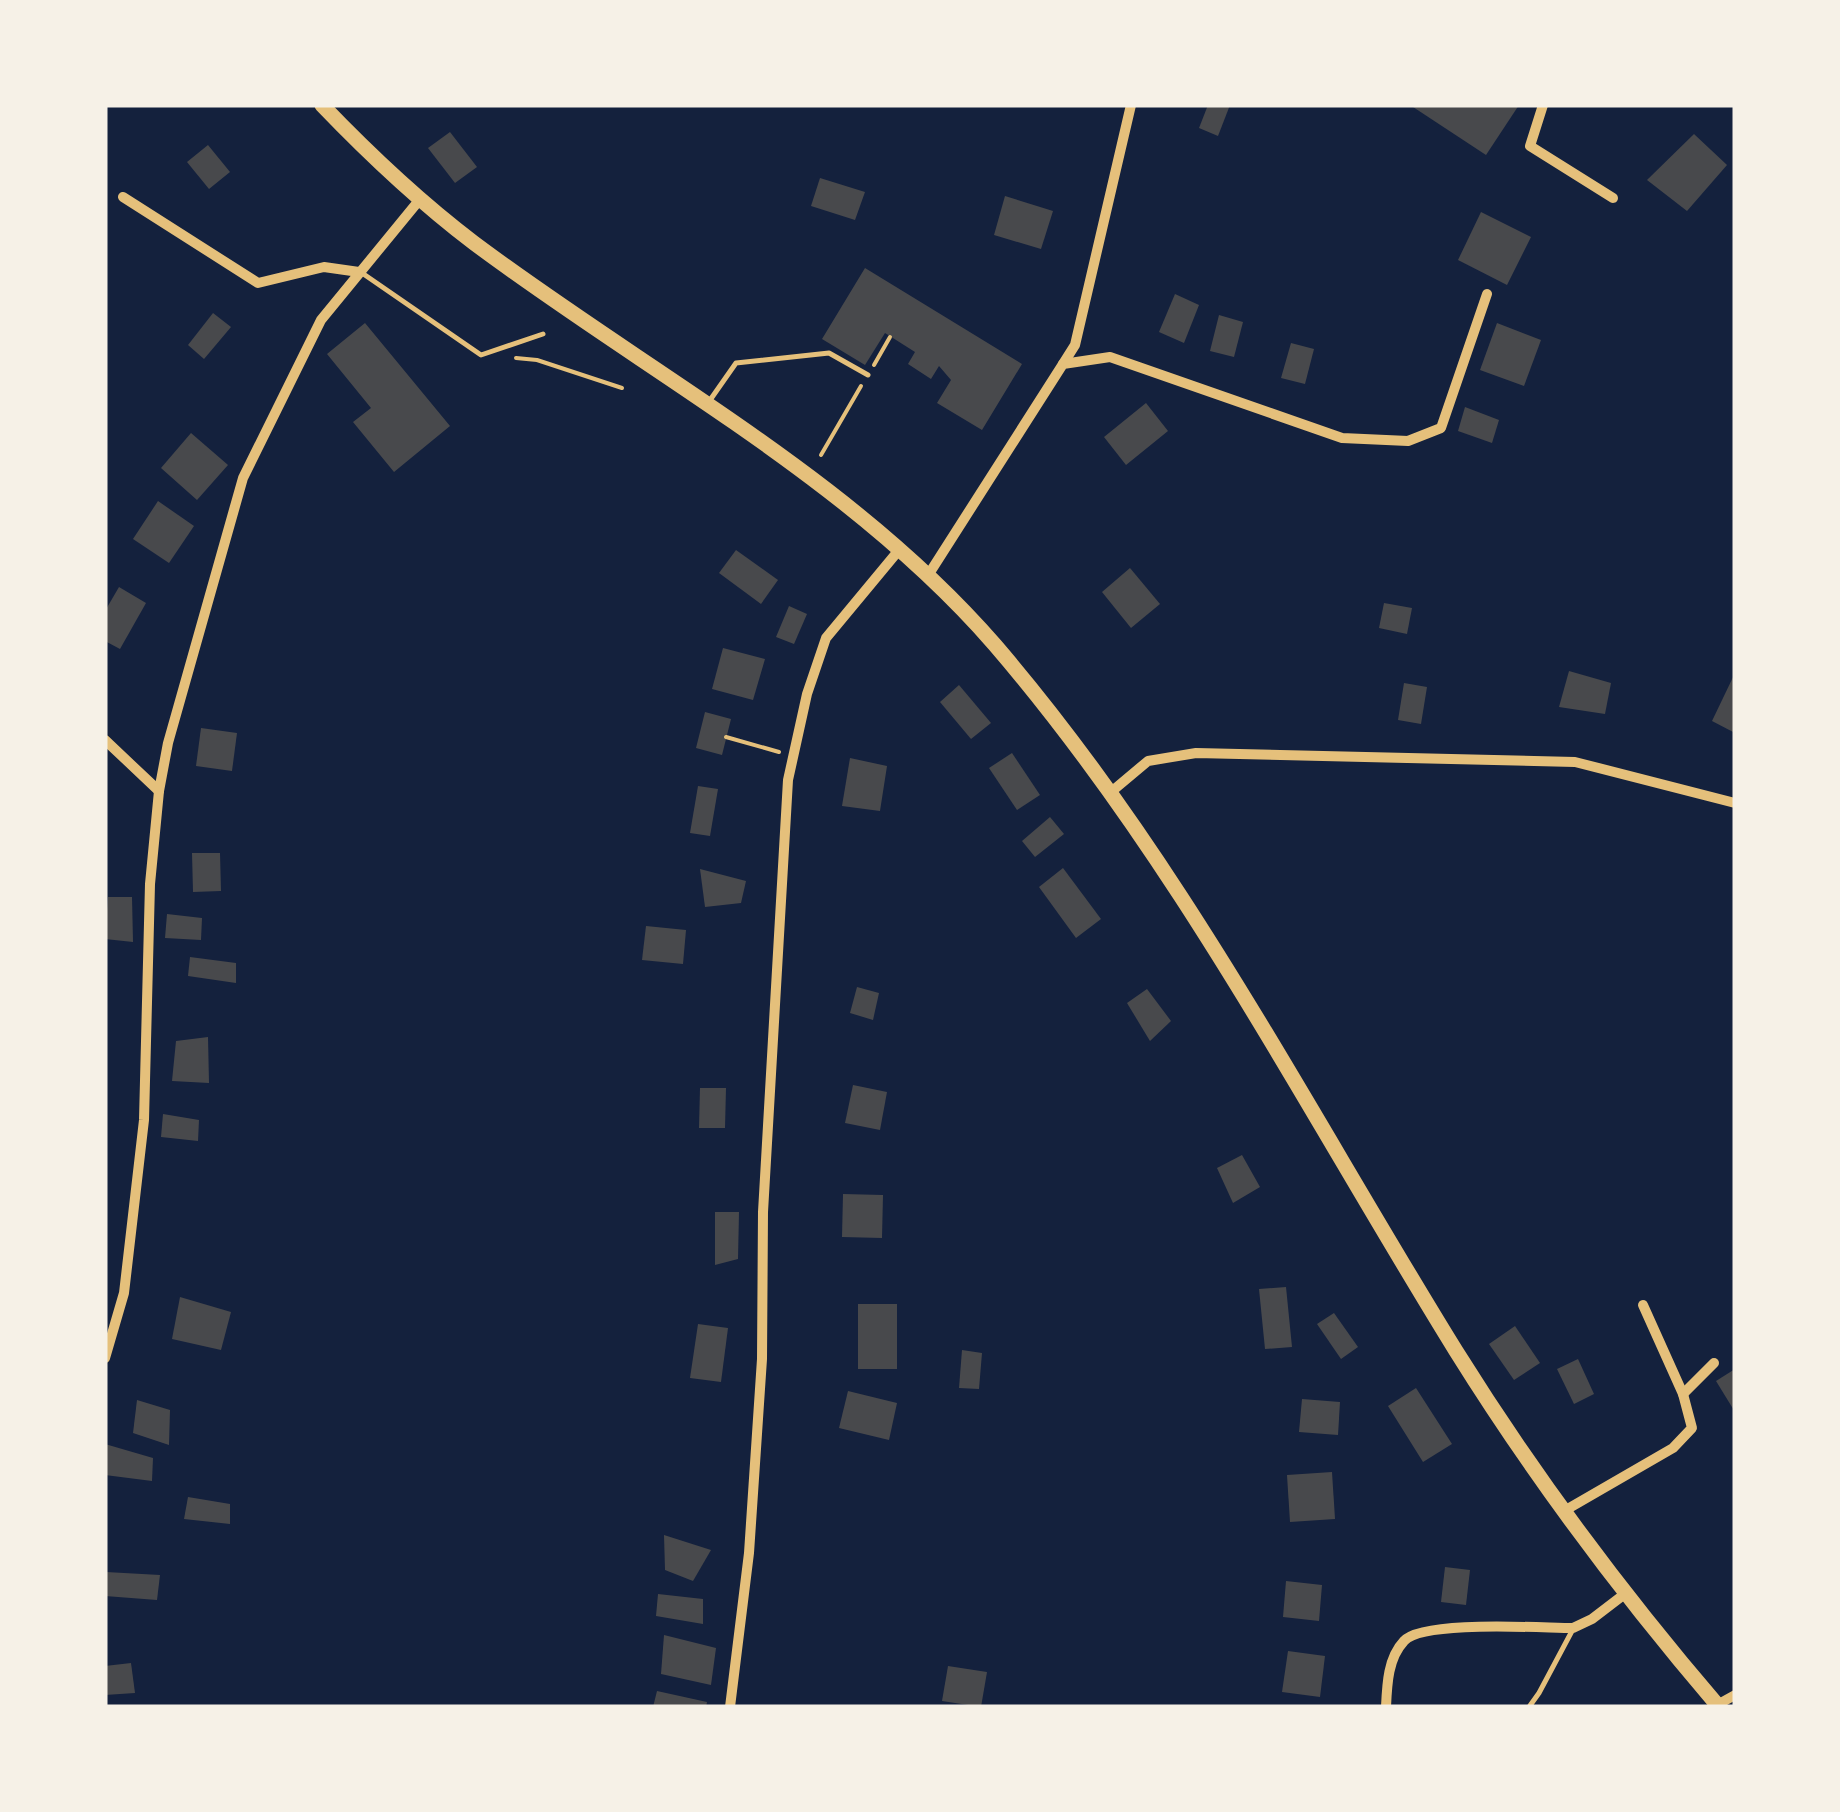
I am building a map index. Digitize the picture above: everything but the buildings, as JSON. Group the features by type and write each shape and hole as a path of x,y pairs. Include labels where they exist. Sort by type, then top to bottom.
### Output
{"main road":[{"path":"322,105 369,153 473,242 842,502 899,550 998,649 1111,792 1173,884 1457,1352 1564,1511 1718,1706"}],"street":[{"path":"927,577 1076,345 1132,105"},
{"path":"1543,105 1530,146 1613,198"},
{"path":"123,197 258,283 324,268 360,272"},
{"path":"105,1358 124,1293 144,1120 150,884 168,743 243,478 321,320 421,198"},
{"path":"1063,364 1110,357 1342,438 1408,440 1440,428 1488,294"},
{"path":"730,1707 749,1553 758,1417 764,1192 788,780 807,694 826,638 899,550"},
{"path":"105,740 159,791"},
{"path":"1111,792 1148,761 1216,754 1575,762 1735,803"},
{"path":"1564,1511 1673,1448 1692,1428 1683,1394 1643,1305"},
{"path":"1683,1394 1714,1362"},
{"path":"1386,1707 1392,1656 1407,1636 1432,1628 1573,1628 1626,1593"},
{"path":"1718,1706 1735,1695"}],"lane":[{"path":"360,272 481,355 543,334"},
{"path":"707,404 736,363 829,354 868,375"},
{"path":"1528,1707 1540,1693 1573,1628"}],"path":[{"path":"537,360 622,388"},
{"path":"821,455 838,425"},
{"path":"726,737 793,757"}]}
